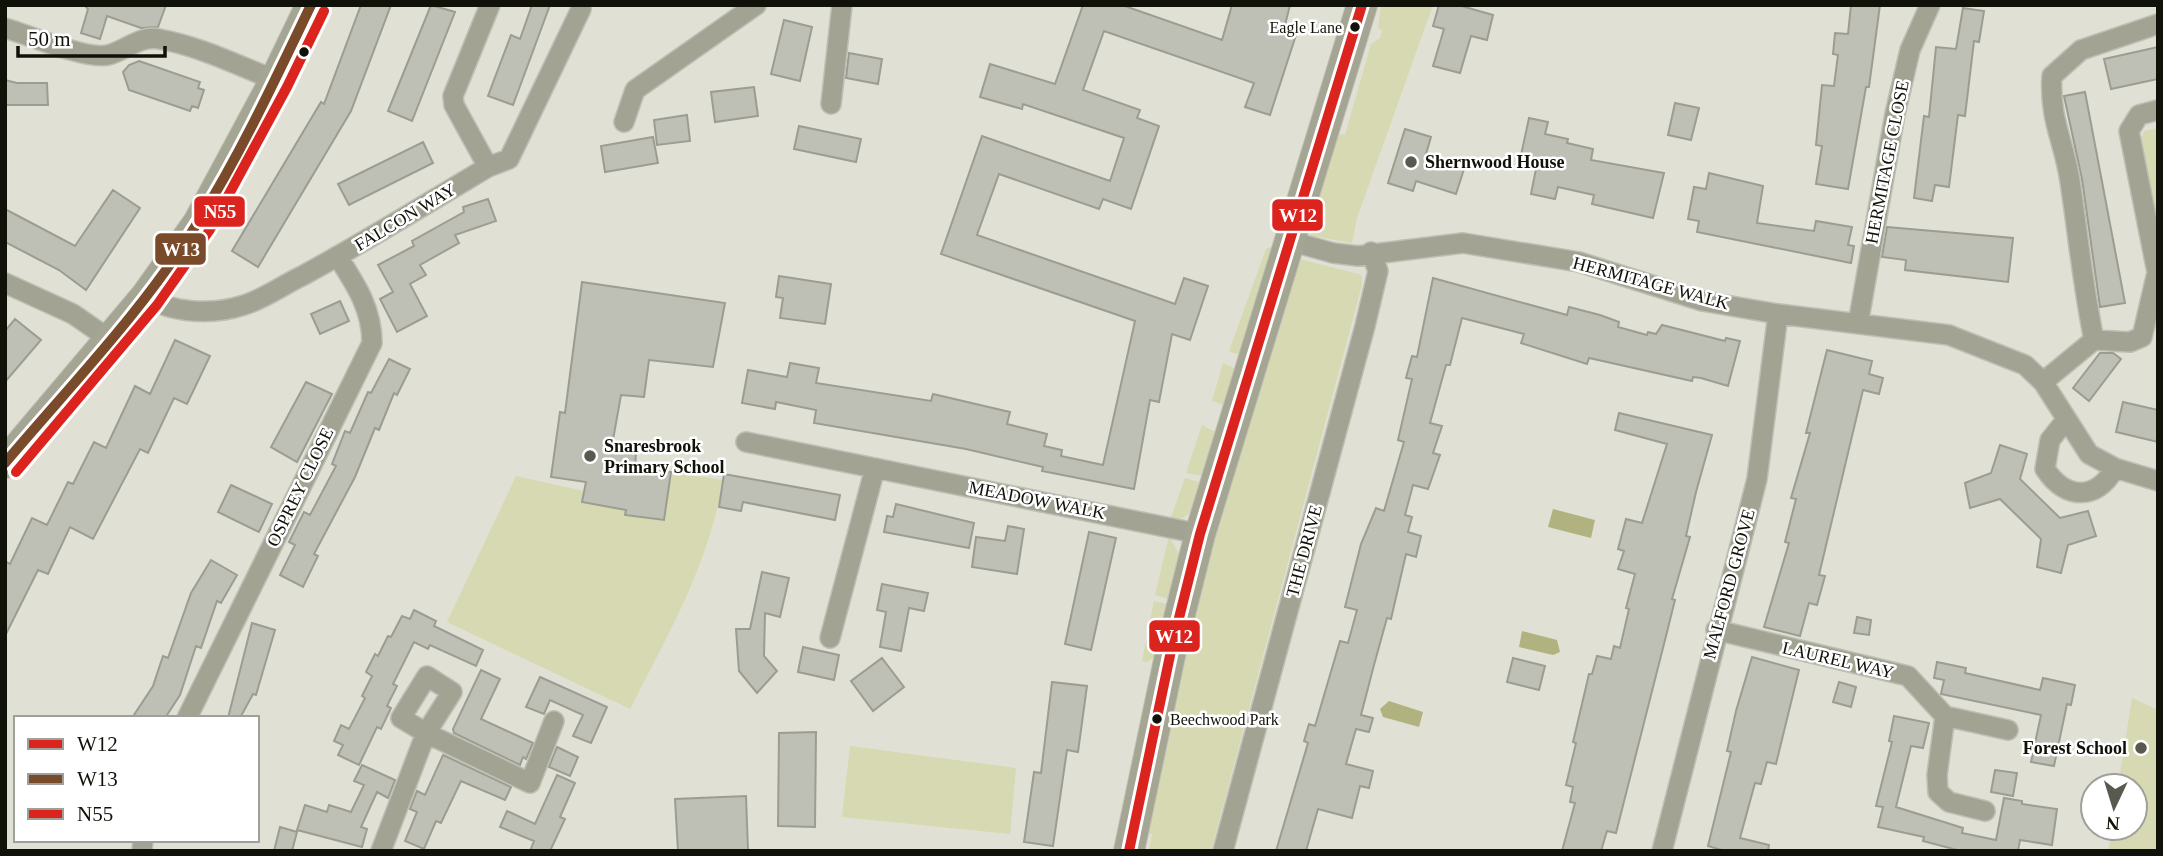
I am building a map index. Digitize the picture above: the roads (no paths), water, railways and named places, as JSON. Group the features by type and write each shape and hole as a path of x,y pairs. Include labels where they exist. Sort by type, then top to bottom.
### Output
{"main road":[{"path":"5,463 146,296 210,204 311,5"},
{"path":"1129,851 1172,646 1200,534 1362,5"}],"street":[{"path":"488,167 454,105 453,96 490,5"},
{"path":"624,122 635,90 756,5"},
{"path":"831,104 842,5"},
{"name":"HERMITAGE CLOSE","path":"1858,324 1895,114 1910,50 1930,5"},
{"name":"FALCON WAY","path":"146,296 159,305 174,309 216,310 245,305 338,257 488,167 509,159 581,9"},
{"path":"2094,340 2077,240 2070,178 2050,104 2052,76 2081,50 2158,24"},
{"path":"5,28 89,54 108,55 132,43 156,38 204,52 275,80"},
{"path":"2043,382 2094,340 2130,342 2142,337 2157,277 2129,131 2139,115 2158,110"},
{"name":"HERMITAGE WALK","path":"1290,242 1333,253 1358,256 1371,252 1463,243 1579,262 1702,301 1778,314 1950,335 2025,365 2043,382 2089,454 2115,468 2158,481"},
{"name":"THE DRIVE","path":"1223,851 1378,271 1371,252"},
{"name":"OSPREY CLOSE","path":"188,716 372,343 369,312 338,257"},
{"path":"5,283 73,314 109,339"},
{"name":"MALFORD GROVE","path":"1662,851 1716,631 1757,479 1778,314"},
{"path":"2066,420 2050,440 2045,469 2054,482 2070,492 2089,492 2106,482 2115,468"},
{"name":"MEADOW WALK","path":"746,442 1200,534"},
{"path":"830,639 874,468"},
{"name":"LAUREL WAY","path":"1716,631 1908,676 1945,716"},
{"path":"1985,811 1949,802 1938,792 1937,775 1945,716 2008,730"},
{"path":"382,851 426,733 530,782 554,721"}],"place":[{"name":"Eagle Lane","path":"1355,27"},
{"name":"Shernwood House","path":"1411,162"},
{"name":"Snaresbrook Primary School","path":"590,456"},
{"name":"Beechwood Park","path":"1157,719"},
{"name":"Forest School","path":"2141,748"}]}
